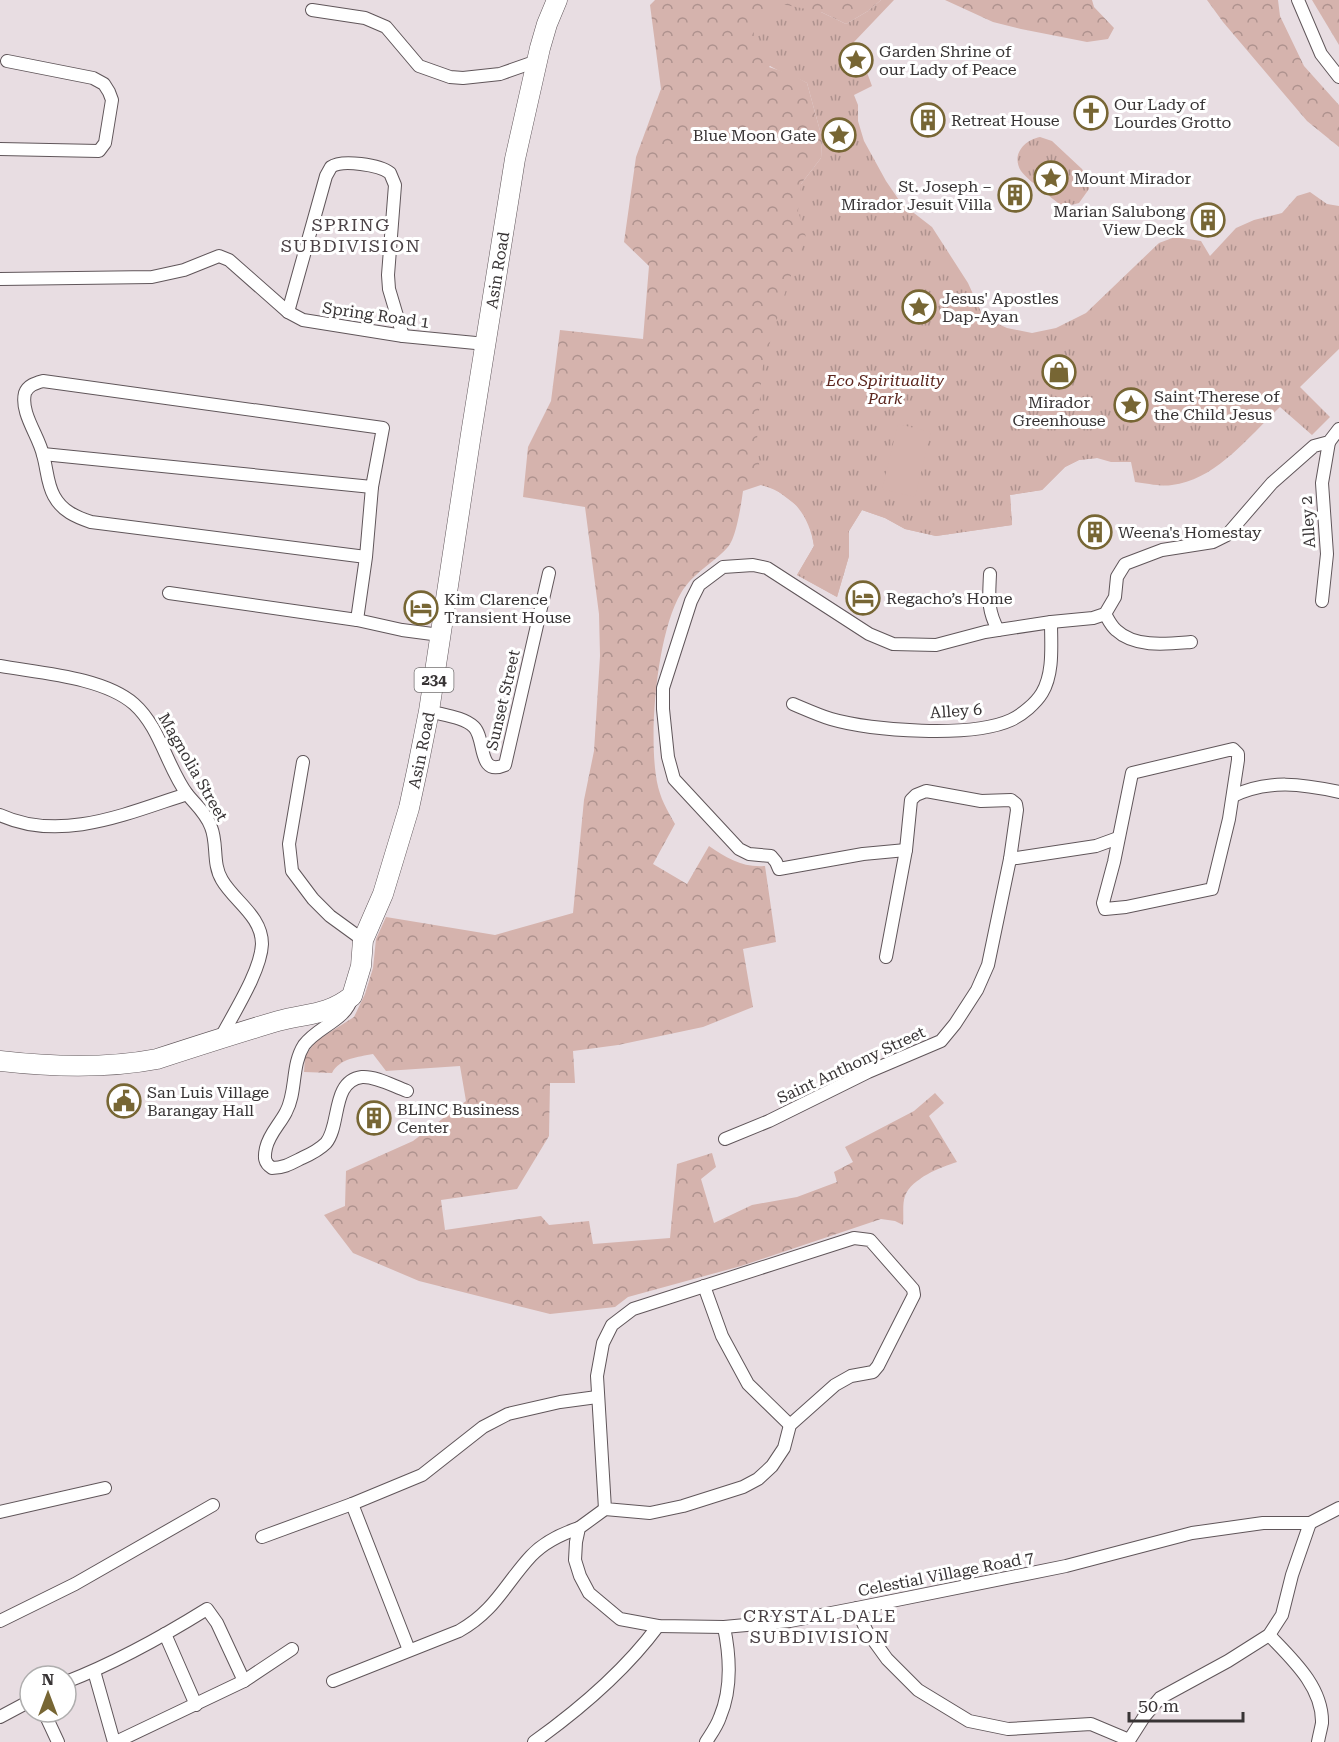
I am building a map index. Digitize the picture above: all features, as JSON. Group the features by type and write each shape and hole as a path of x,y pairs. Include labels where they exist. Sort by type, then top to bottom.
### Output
{"main road":[{"name":"Asin Road","path":"352,996 361,966 363,940 383,894 410,808 429,711 515,159 547,24 557,0"},
{"path":"0,1061 102,1067 157,1059 281,1020 331,1010 352,996"}],"street":[{"path":"1298,0 1321,54 1339,77"},
{"path":"312,10 365,18 386,27 419,66 450,77 500,74 537,62"},
{"path":"0,149 99,151 105,143 112,100 104,84 93,78 7,62"},
{"path":"288,312 326,176 331,167 339,163 380,167 390,173 395,185 388,275 389,289 403,336"},
{"name":"Spring Road 1","path":"0,279 152,277 184,270 219,256 229,260 288,312 303,320 403,336 486,344"},
{"path":"357,620 366,557 372,487 383,428 43,381 27,388 24,395 25,408 43,454 54,496 64,510 79,518 91,522 366,557"},
{"path":"906,850 863,854 779,869 771,856 749,854 739,849 674,778 668,757 663,688 691,601 699,585 723,567 753,565 767,568 869,634 893,644 936,645 998,630 1093,618 1104,614 1115,597 1117,577 1125,564 1162,550 1213,542 1227,535 1272,483 1314,446 1329,442 1339,429"},
{"name":"Alley 2","path":"1322,601 1327,554 1322,483 1329,442"},
{"path":"43,454 372,487"},
{"name":"Sunset Street","path":"429,711 473,726 478,732 486,761 498,768 505,765 549,573"},
{"path":"990,574 989,603 991,616 998,630"},
{"path":"169,593 357,620 402,630 440,635"},
{"path":"1104,614 1116,630 1144,643 1191,642"},
{"name":"Alley 6","path":"792,704 831,719 881,728 930,730 978,728 1011,720 1030,707 1042,694 1051,663 1051,622"},
{"name":"Magnolia Street","path":"0,666 66,676 104,688 134,704 148,721 187,794 198,805 211,825 217,867 222,881 252,917 260,930 262,943 251,980 220,1039"},
{"path":"1233,749 1238,754 1238,760 1233,796 1212,889 1126,907 1105,909 1103,903 1132,773 1233,749"},
{"path":"303,762 289,844 292,871 330,916 363,940"},
{"path":"1233,796 1243,791 1279,784 1304,785 1339,792"},
{"name":"Saint Anthony Street","path":"725,1139 769,1121 868,1072 941,1041 977,990 988,965 1010,859 1016,804 1011,800 981,801 926,791 911,800 906,850 886,957"},
{"path":"0,815 22,825 41,828 62,827 105,820 187,794"},
{"path":"1010,859 1096,846 1118,838"},
{"path":"352,996 346,1011 325,1025 303,1047 286,1112 268,1141 264,1157 266,1164 272,1168 289,1165 312,1153 326,1142 334,1125 342,1093 353,1080 364,1077 372,1078 406,1091"},
{"path":"333,1681 459,1631 475,1622 487,1612 531,1556 559,1535 579,1528 604,1509 650,1513 683,1506 743,1487 758,1479 772,1466 784,1448 790,1425 842,1379 873,1372 878,1366 912,1301 913,1289 870,1240 854,1238 633,1309 612,1325 603,1343 599,1359 597,1397 604,1509"},
{"path":"704,1286 722,1336 748,1384 790,1425"},
{"path":"262,1537 422,1475 483,1426 508,1414 560,1402 597,1397"},
{"path":"0,1512 105,1488"},
{"path":"352,1504 409,1650"},
{"path":"0,1621 75,1584 213,1505"},
{"name":"Celestial Village Road 7","path":"579,1528 575,1560 580,1576 589,1593 620,1618 658,1626 724,1627 790,1621 857,1608 1066,1566 1192,1533 1263,1523 1310,1523 1339,1508"},
{"path":"857,1608 866,1630 887,1659 918,1690 969,1721 1008,1729 1091,1724 1129,1741 1144,1717 1160,1698 1228,1661 1269,1635 1282,1615 1292,1575 1310,1523"},
{"path":"78,1677 165,1634 207,1609 217,1623 244,1680"},
{"path":"534,1742 585,1702 639,1652 658,1626"},
{"path":"706,1742 720,1718 725,1701 729,1654 724,1627"},
{"path":"165,1634 196,1705"},
{"path":"1269,1635 1296,1662 1311,1684 1319,1705 1322,1722 1318,1742"},
{"path":"94,1671 115,1742 244,1680 292,1649"},
{"path":"0,1717 18,1707"},
{"path":"49,1724 57,1742"}],"green space":[{"path":"655,0 881,0 846,24 821,12 769,67 793,75 807,83 822,138 821,158 801,184 940,452 1097,458 1079,460 1065,467 1042,490 1010,495 1012,525 936,536 905,529 885,518 862,510 849,531 849,556 837,597 797,575 814,546 811,529 800,508 775,489 761,485 743,491 738,522 730,544 686,586 673,611 666,633 660,658 654,712 654,762 660,793 675,824 653,864 687,884 709,846 736,861 765,866 776,942 743,949 753,1007 703,1027 618,1045 573,1051 575,1083 550,1083 549,1136 517,1189 441,1200 445,1230 541,1216 549,1225 589,1221 593,1244 670,1238 677,1164 712,1153 716,1167 701,1179 714,1223 752,1205 797,1197 837,1182 834,1172 853,1162 845,1147 914,1111 935,1093 944,1103 929,1116 957,1162 928,1174 914,1184 904,1199 903,1225 881,1219 741,1266 628,1297 615,1307 550,1314 419,1281 353,1253 324,1215 345,1206 346,1171 413,1141 466,1101 460,1066 386,1071 373,1054 345,1061 332,1073 304,1072 305,1056 316,1041 354,1017 365,994 373,968 376,939 386,917 495,935 573,913 584,800 594,751 600,656 599,614 585,507 523,497 528,447 551,401 560,330 643,339 649,266 624,242 636,157 661,89 650,5"},
{"name":"Eco Spirituality Park","path":"881,0 894,0 854,42 864,50 865,67 872,86 854,95 864,141 901,203 932,227 968,283 982,314 987,319 1007,328 1032,333 1056,328 1086,313 1159,243 1175,237 1201,241 1210,256 1236,228 1254,220 1282,213 1297,196 1310,192 1327,204 1339,206 1339,349 1300,387 1330,417 1312,435 1280,407 1217,466 1203,475 1172,485 1135,482 1131,462 1111,462 1097,458 1079,460 1065,467 1042,490 1010,495 1012,525 936,536 905,529 885,518 862,510 849,531 849,556 837,597 797,575 814,546 812,535 803,515 791,500 761,485 757,440 762,369 788,283 806,237 798,211 801,184 821,158 822,138 807,83 765,62 755,46 754,25 781,4 821,12 846,24"},
{"path":"945,0 1092,0 1094,7 1114,28 1108,39 1087,42 993,22"},
{"path":"1207,0 1278,0 1280,16 1304,66 1339,105 1339,147 1307,121"},
{"path":"1312,0 1339,0 1339,45"},
{"path":"1040,137 1052,141 1082,169 1088,178 1089,189 1079,203 1060,204 1021,171 1018,165 1018,154 1029,141"},
{"path":"898,424 931,432 915,497 882,489"}],"place":[{"name":"Garden Shrine of our Lady of Peace","path":"856,60"},
{"name":"Our Lady of Lourdes Grotto","path":"1091,113"},
{"name":"Retreat House","path":"928,120"},
{"name":"Blue Moon Gate","path":"839,135"},
{"name":"Mount Mirador","path":"1051,178"},
{"name":"St. Joseph – Mirador Jesuit Villa","path":"1015,195"},
{"name":"Marian Salubong View Deck","path":"1208,220"},
{"name":"Jesus' Apostles Dap-Ayan","path":"919,307"},
{"name":"Mirador Greenhouse","path":"1059,372"},
{"name":"Saint Therese of the Child Jesus","path":"1131,405"},
{"name":"Weena's Homestay","path":"1095,532"},
{"name":"Regacho’s Home","path":"863,598"},
{"name":"Kim Clarence Transient House","path":"421,608"},
{"name":"San Luis Village Barangay Hall","path":"124,1101"},
{"name":"BLINC Business Center","path":"374,1118"}],"district":[{"name":"SPRING SUBDIVISION","path":"351,234"},
{"name":"CRYSTAL DALE SUBDIVISION","path":"820,1625"}]}
